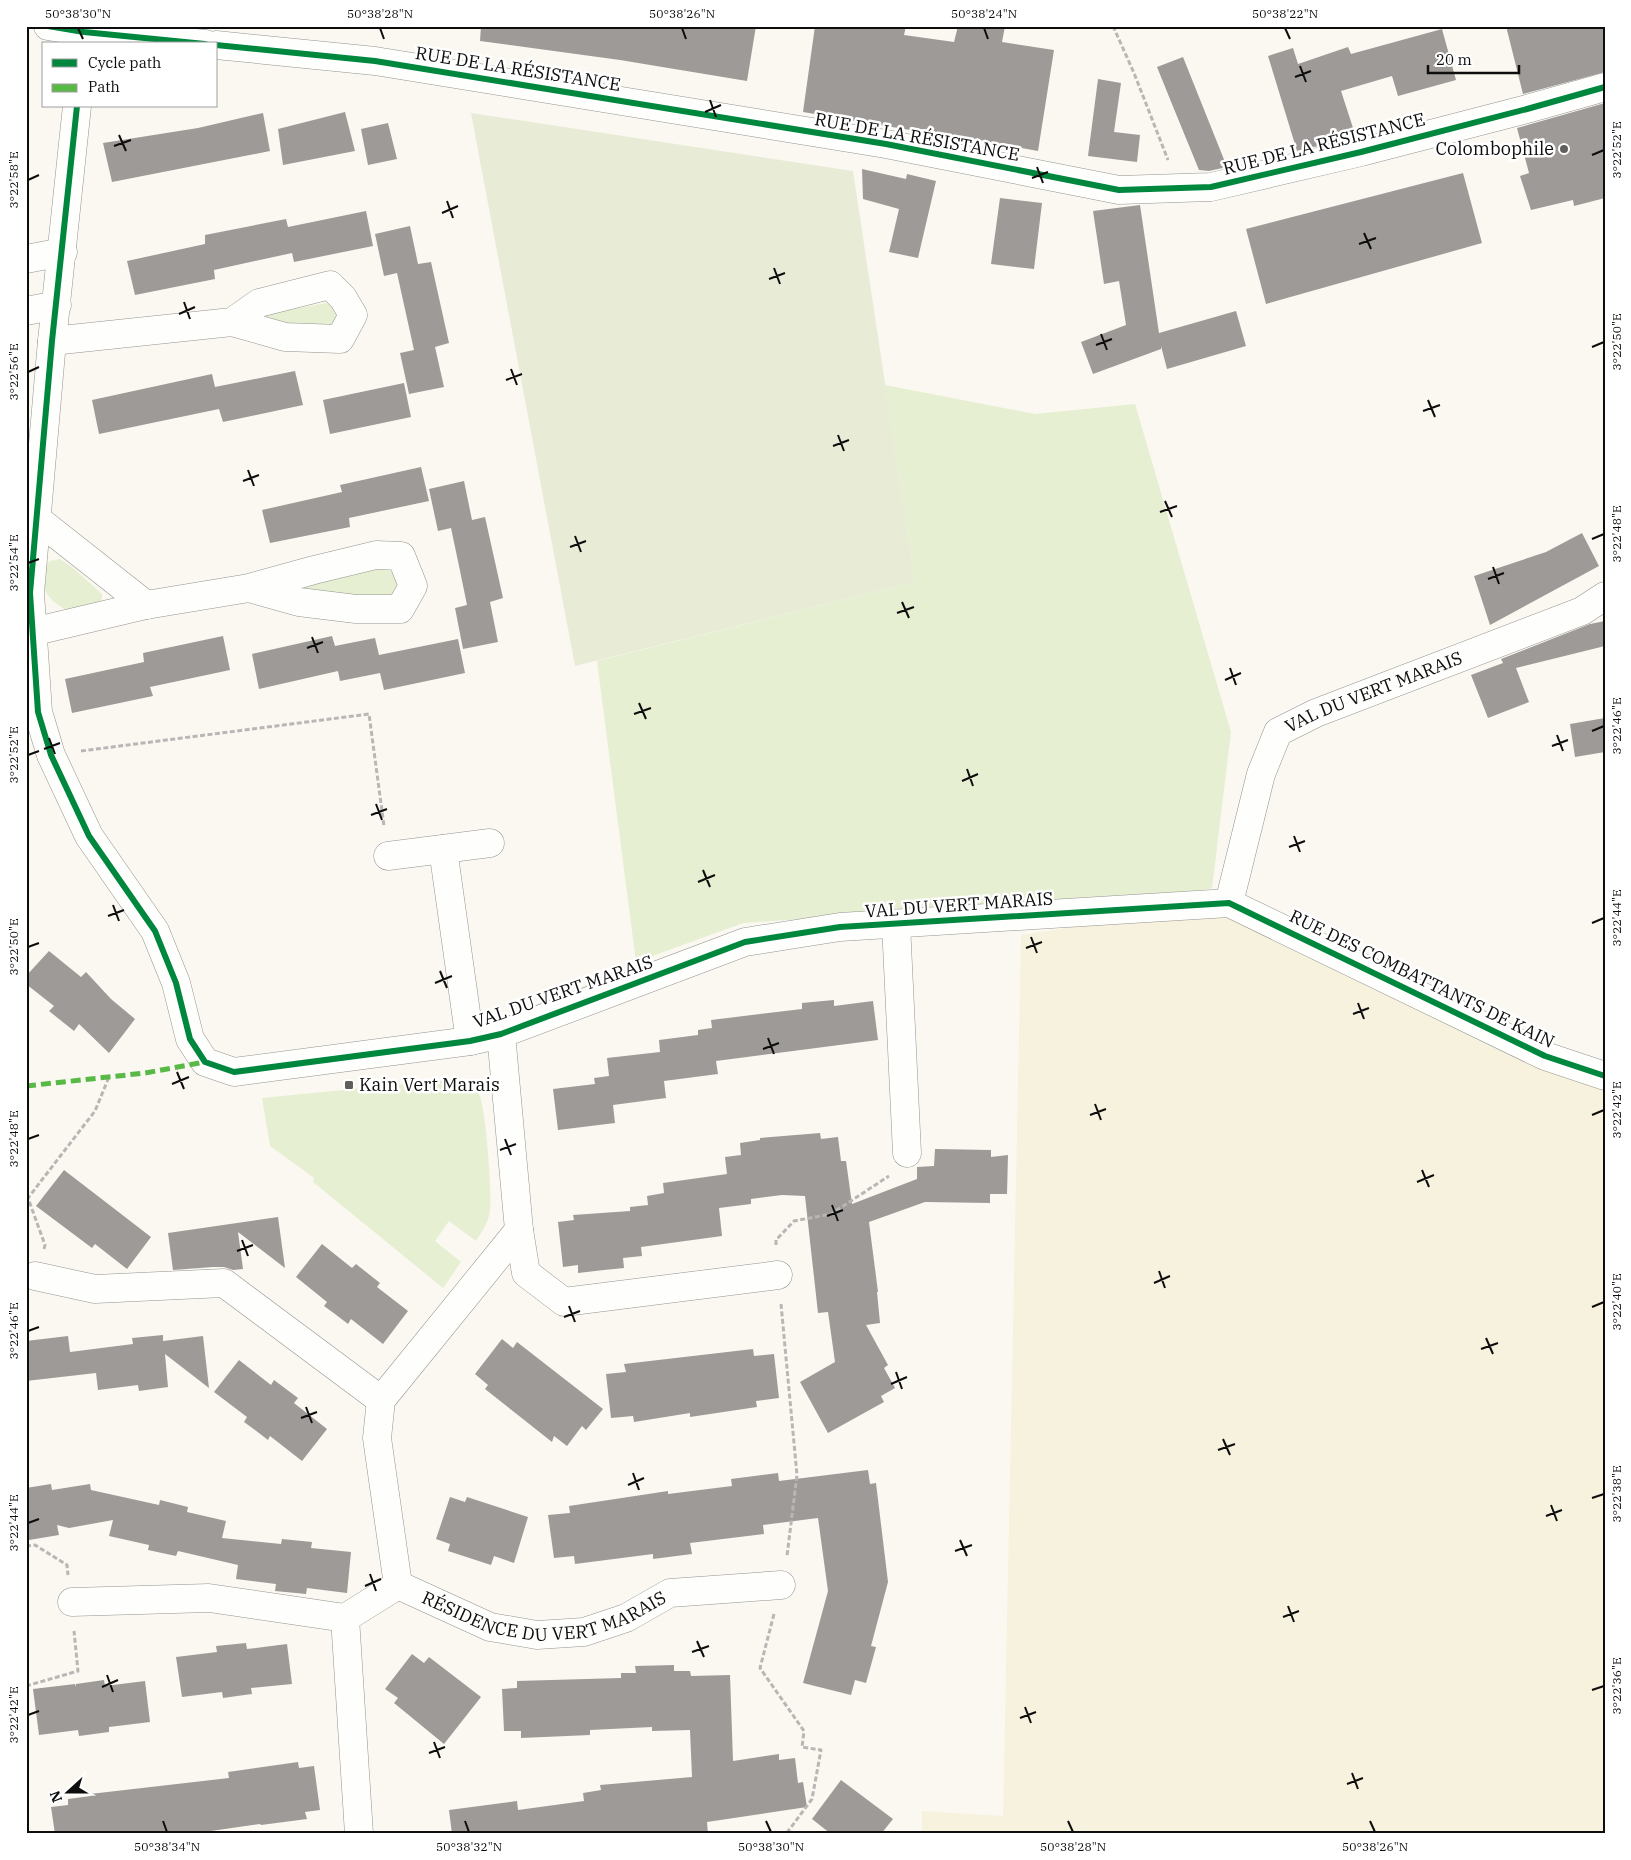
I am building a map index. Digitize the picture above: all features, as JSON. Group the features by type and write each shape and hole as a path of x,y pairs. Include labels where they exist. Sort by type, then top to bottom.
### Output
{"street":[{"path":"48,26 84,38 165,42"},
{"name":"RUE DE LA RÉSISTANCE","path":"218,45 375,60 886,144 1119,190 1211,187 1351,154 1605,87"},
{"name":"VAL DU VERT MARAIS","path":"77,108 63,252 52,341 30,594 38,712 51,755 89,836 154,930 176,983 190,1039 205,1062 234,1072 470,1041 501,1034 745,942 840,927 1229,903 1261,774 1278,732 1316,713 1582,611 1605,596"},
{"path":"26,259 63,252"},
{"path":"26,311 57,305"},
{"path":"52,341 232,322"},
{"path":"37,519 146,605"},
{"path":"32,632 146,605 249,588 376,555 402,556 413,586 400,609 356,609 299,602 249,588"},
{"path":"388,856 490,843"},
{"name":"VAL DU VERT MARAIS","path":"442,849 470,1041"},
{"name":"RUE DES COMBATTANTS DE KAIN","path":"1229,903 1545,1056 1605,1076"},
{"path":"896,924 908,1152"},
{"path":"501,1034 526,1273 564,1302 778,1275"},
{"path":"35,1276 94,1289 224,1284 381,1400 520,1230"},
{"name":"RÉSIDENCE DU VERT MARAIS","path":"381,1400 377,1438 398,1585"},
{"name":"RÉSIDENCE DU VERT MARAIS","path":"398,1585 490,1627 537,1635 584,1632 626,1618 670,1593 781,1585"},
{"name":"RÉSIDENCE DU VERT MARAIS","path":"345,1618 398,1585"},
{"path":"72,1602 209,1598 345,1618 358,1834"}],"path":[{"path":"1113,26 1180,188"},
{"path":"51,755 369,714 388,856"},
{"path":"35,1276 45,1245 28,1198 96,1111 109,1077"},
{"path":"786,1834 812,1799 821,1750 802,1746 804,1731 760,1668 789,1548 797,1475 776,1240 794,1221 831,1214 908,1164 908,1152"}],"shaded area":[{"path":"1229,903 1605,1071 1605,1834 922,1834 922,1811 1003,1816 1021,935"}],"green space":[{"path":"471,113 853,171 915,582 575,666"},
{"path":"326,303 334,306 338,315 331,327 265,324 260,315"},
{"path":"885,385 1035,414 1135,404 1231,732 1212,888 743,923 636,962 597,661 915,582"},
{"path":"60,559 72,567 102,594 101,606 68,611 55,603 47,594 43,583 43,568 50,561"},
{"path":"383,567 394,573 398,585 392,595 380,599 305,589 304,586"},
{"path":"455,1079 465,1081 473,1087 478,1092 481,1100 488,1149 490,1210 487,1222 476,1241 449,1221 435,1241 461,1262 443,1288 313,1182 314,1178 270,1146 262,1098"}],"building":[{"path":"481,26 756,26 747,81 620,60 480,41"},
{"path":"815,26 906,26 904,35 954,42 958,26 1005,26 1002,42 1054,50 1038,151 910,127 910,130 803,112"},
{"path":"1506,26 1605,26 1605,72 1523,94"},
{"path":"1442,29 1456,80 1398,96 1392,76 1341,91 1356,137 1297,151 1268,56 1293,48 1298,64 1348,47 1351,54"},
{"path":"1183,57 1227,167 1209,171 1199,170 1157,67"},
{"path":"1098,79 1121,83 1114,132 1140,135 1137,162 1088,156"},
{"name":"Colombophile","path":"1605,103 1605,198 1574,206 1573,200 1531,210 1520,176 1529,173 1517,128"},
{"path":"345,112 355,151 283,165 278,129"},
{"path":"263,113 270,151 112,182 103,143 198,128"},
{"path":"388,123 397,159 368,165 361,129"},
{"path":"862,169 906,179 907,174 936,181 918,258 889,252 899,209 863,199"},
{"path":"1463,173 1482,243 1266,304 1246,229"},
{"path":"1000,198 1042,203 1034,269 991,264"},
{"path":"1140,205 1159,333 1236,311 1246,346 1167,369 1161,346 1161,349 1093,374 1081,342 1126,325 1119,281 1104,284 1093,211"},
{"path":"366,211 373,246 294,262 292,253 214,270 215,279 135,295 127,261 205,244 205,235 286,219 288,227"},
{"path":"410,226 418,264 431,262 449,343 435,347 444,387 409,394 400,353 414,350 397,273 384,276 375,234"},
{"path":"295,371 303,405 223,422 219,409 99,434 92,400 212,374 215,387"},
{"path":"404,383 411,417 330,434 323,400"},
{"path":"421,467 429,501 349,518 350,527 270,543 262,510 342,492 340,485"},
{"path":"464,481 472,520 485,517 503,598 490,602 498,642 463,649 455,608 467,605 451,528 438,531 429,489"},
{"path":"1582,533 1599,566 1490,625 1474,576 1546,552"},
{"path":"1605,621 1605,646 1516,668 1529,702 1488,718 1471,675 1503,663 1501,659 1590,624"},
{"path":"223,636 230,670 150,687 153,696 72,713 65,679 144,662 143,653"},
{"path":"332,636 335,646 375,638 379,655 458,639 465,673 384,690 380,673 340,681 338,671 259,689 252,654"},
{"path":"1605,718 1605,752 1575,757 1570,724"},
{"path":"49,951 81,977 86,972 111,999 135,1019 109,1053 79,1024 74,1031 49,1011 54,1006 26,984 26,976"},
{"path":"834,1000 834,1006 873,1001 878,1040 716,1061 718,1074 664,1081 666,1098 613,1105 615,1123 558,1130 553,1089 595,1084 594,1078 609,1076 607,1058 660,1052 659,1040 698,1035 698,1030 712,1028 711,1020 802,1009 802,1003"},
{"path":"820,1133 821,1139 838,1137 841,1161 846,1161 852,1204 917,1179 917,1167 934,1166 935,1149 991,1150 991,1157 1008,1155 1007,1194 990,1194 990,1203 925,1202 869,1222 880,1323 866,1325 888,1365 884,1368 895,1388 881,1396 884,1402 828,1433 800,1382 835,1362 828,1312 818,1313 805,1196 782,1195 751,1199 751,1204 719,1208 722,1236 641,1247 642,1256 623,1258 624,1268 578,1273 578,1265 563,1267 558,1222 574,1220 573,1215 630,1211 630,1207 648,1205 647,1196 664,1193 663,1183 727,1174 725,1157 741,1155 740,1143 760,1140 760,1138"},
{"path":"64,1170 151,1237 127,1269 95,1244 92,1248 36,1206"},
{"path":"278,1217 285,1268 238,1232 243,1269 233,1270 224,1267 213,1267 173,1270 168,1233"},
{"path":"322,1244 352,1268 356,1264 380,1283 377,1287 408,1311 383,1344 351,1319 348,1324 324,1306 327,1302 296,1277"},
{"path":"163,1335 163,1341 203,1336 209,1388 165,1354 168,1387 139,1391 138,1385 98,1390 96,1373 26,1381 26,1341 68,1336 70,1352 133,1344 132,1338"},
{"path":"502,1339 513,1348 517,1342 603,1409 586,1430 582,1426 567,1446 554,1436 552,1442 485,1389 488,1385 475,1374"},
{"path":"753,1349 754,1356 774,1354 779,1398 756,1401 757,1407 690,1417 690,1413 634,1422 633,1416 611,1418 606,1374 626,1372 624,1364"},
{"path":"239,1360 271,1385 274,1380 298,1398 294,1403 327,1429 302,1461 270,1436 268,1440 244,1422 247,1417 214,1392"},
{"path":"868,1470 870,1484 876,1483 888,1582 871,1646 876,1647 866,1683 855,1680 851,1695 803,1683 828,1591 818,1518 763,1525 764,1534 690,1543 692,1554 653,1559 653,1554 575,1564 574,1556 554,1558 548,1515 570,1513 569,1506 668,1491 668,1494 732,1486 731,1479 778,1473 779,1481"},
{"path":"51,1484 52,1490 90,1484 91,1490 159,1505 160,1500 188,1507 187,1512 226,1521 222,1538 281,1544 282,1539 312,1542 311,1548 351,1552 347,1593 307,1588 306,1594 275,1591 276,1584 236,1579 238,1565 178,1551 176,1556 148,1550 149,1545 109,1536 113,1520 69,1528 57,1525 59,1535 29,1540 29,1534 26,1534 26,1488"},
{"path":"450,1497 465,1502 467,1497 528,1517 514,1563 494,1556 491,1565 448,1551 450,1544 436,1539"},
{"path":"246,1643 247,1649 287,1644 292,1684 251,1688 252,1694 223,1698 222,1692 182,1697 176,1657 217,1652 216,1646"},
{"path":"412,1654 424,1663 429,1657 481,1697 444,1744 394,1703 398,1698 385,1689"},
{"path":"674,1665 674,1671 690,1671 691,1676 730,1675 733,1761 779,1754 779,1760 795,1758 798,1783 803,1782 807,1807 707,1822 708,1834 452,1834 449,1810 517,1801 518,1810 584,1801 583,1793 601,1790 600,1785 692,1777 690,1730 652,1731 652,1727 590,1730 590,1735 521,1738 521,1731 504,1731 502,1689 517,1688 517,1681 621,1678 621,1673 636,1673 635,1666"},
{"path":"104,1680 105,1686 145,1681 150,1722 109,1727 109,1732 79,1736 78,1730 39,1735 33,1689 75,1684 75,1687 76,1684"},
{"path":"298,1762 299,1768 314,1766 320,1810 305,1812 307,1819 204,1832 204,1834 55,1834 51,1807 68,1805 68,1799 91,1796 90,1794 229,1778 228,1772"},
{"path":"841,1780 893,1819 881,1834 831,1834 812,1819"}],"marked path":[{"path":"26,1086 145,1073 205,1062"}],"cycle path":[{"path":"48,26 84,32 185,42"},
{"path":"218,45 375,61 886,144 1119,190 1211,187 1361,152 1605,87"},
{"path":"77,108 52,341 30,593 38,712 51,755 89,836 155,931 176,983 190,1039 205,1062 234,1072 470,1041 501,1034 745,942 840,927 1229,903 1545,1056 1605,1076"}],"place":[{"name":"Colombophile","path":"1564,149"},
{"name":"Kain Vert Marais","path":"349,1085"}]}
